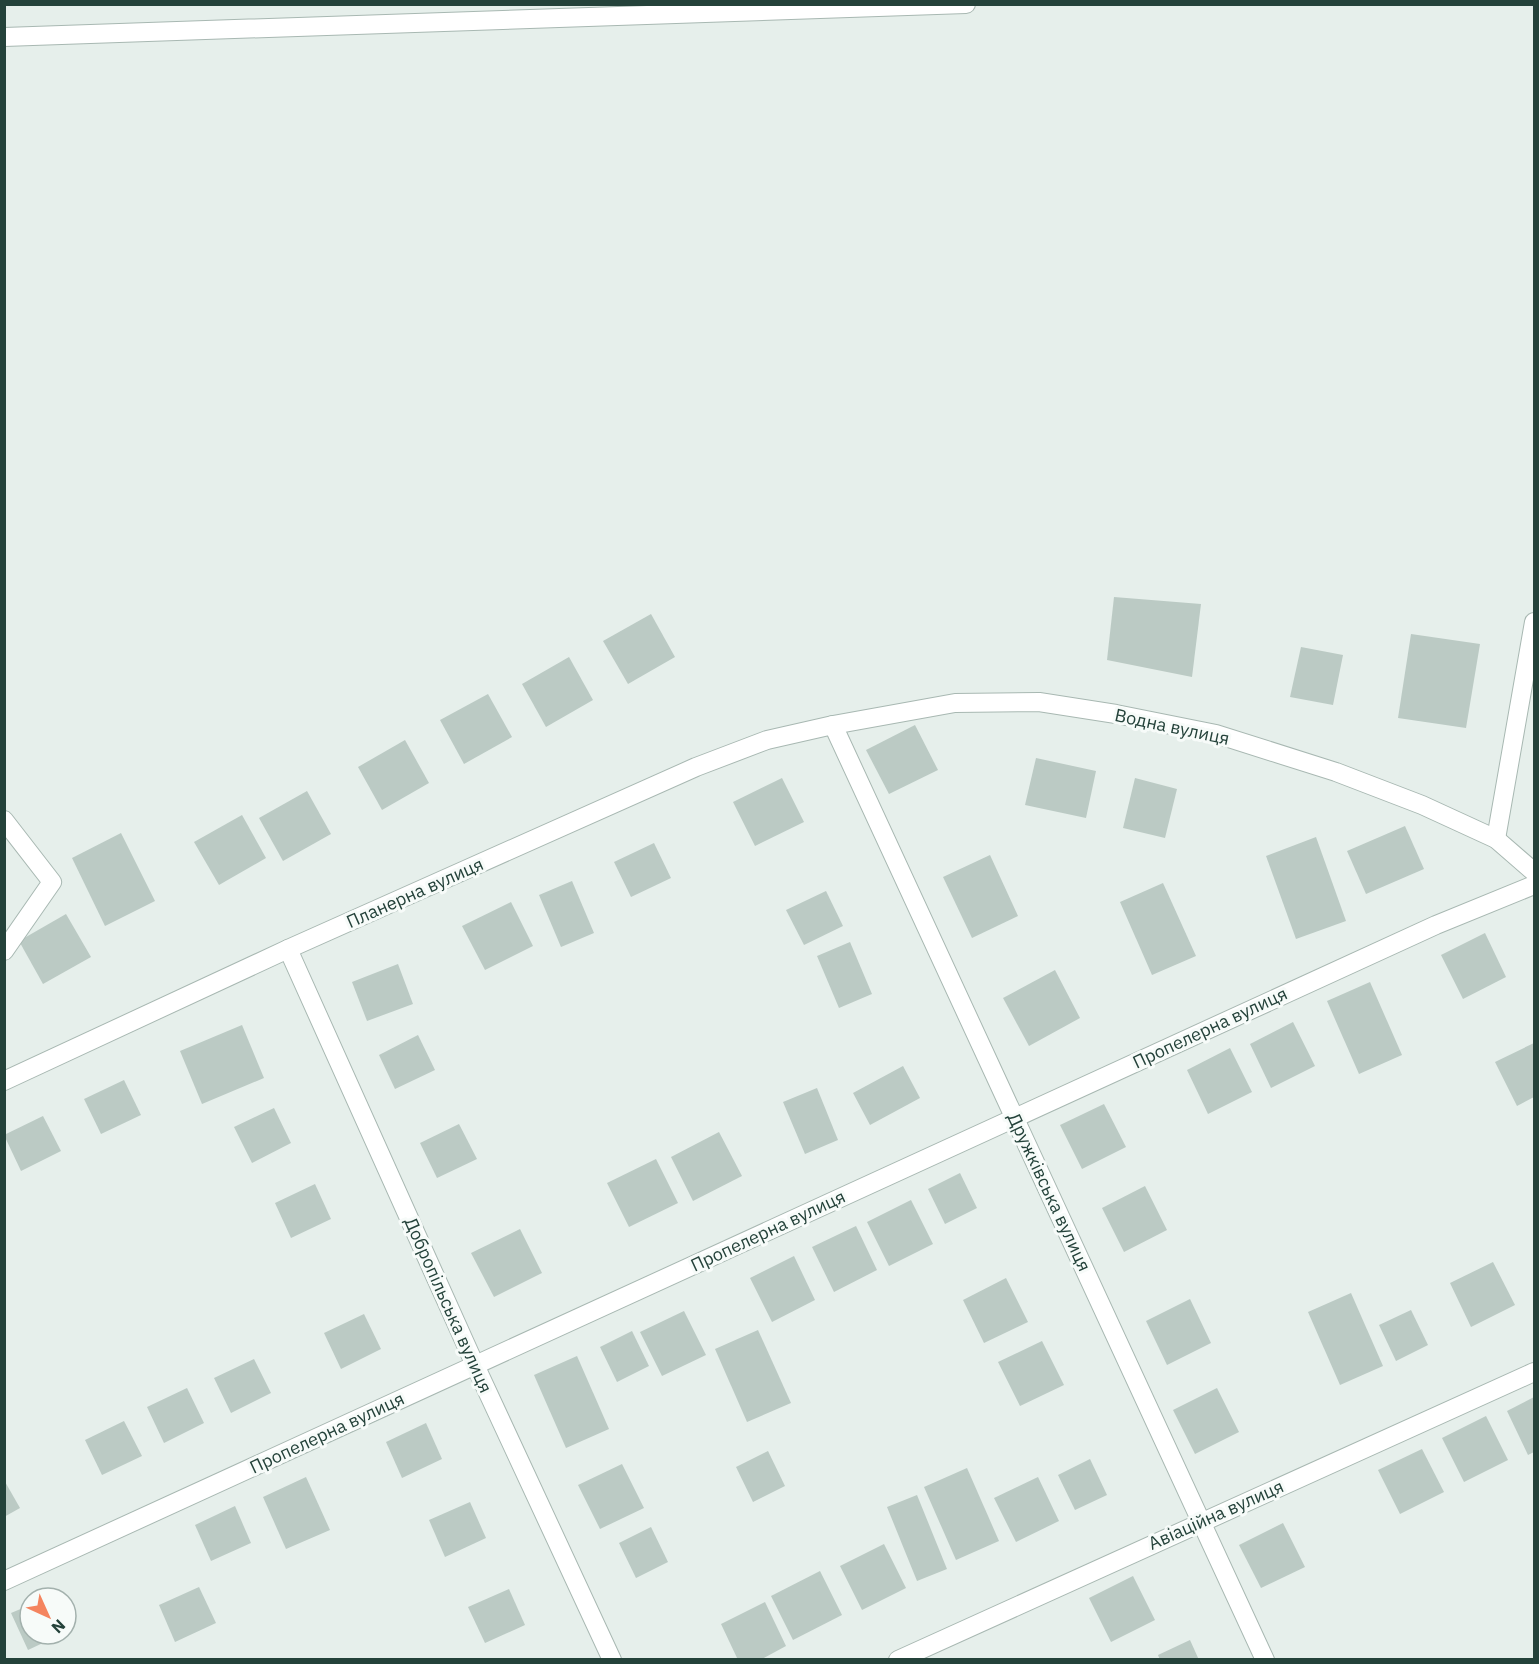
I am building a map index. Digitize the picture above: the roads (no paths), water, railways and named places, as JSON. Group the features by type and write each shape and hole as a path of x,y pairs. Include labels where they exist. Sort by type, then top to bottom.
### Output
{"street":[{"path":"4,37 966,4"},
{"path":"1496,839 1534,622"},
{"name":"Водна вулиця","path":"833,724 955,703 1039,702 1116,714 1216,734 1336,772 1422,805 1496,839 1534,872"},
{"name":"Планерна вулиця","path":"4,1081 288,949 696,767 766,740 833,724"},
{"name":"Дружківська вулиця","path":"833,724 1264,1659"},
{"path":"4,820 52,882 4,951"},
{"name":"Пропелерна вулиця","path":"4,1581 1436,925 1534,885"},
{"name":"Добропільська вулиця","path":"288,949 475,1365 612,1659"},
{"name":"Авіаційна вулиця","path":"898,1659 1534,1371"}]}
